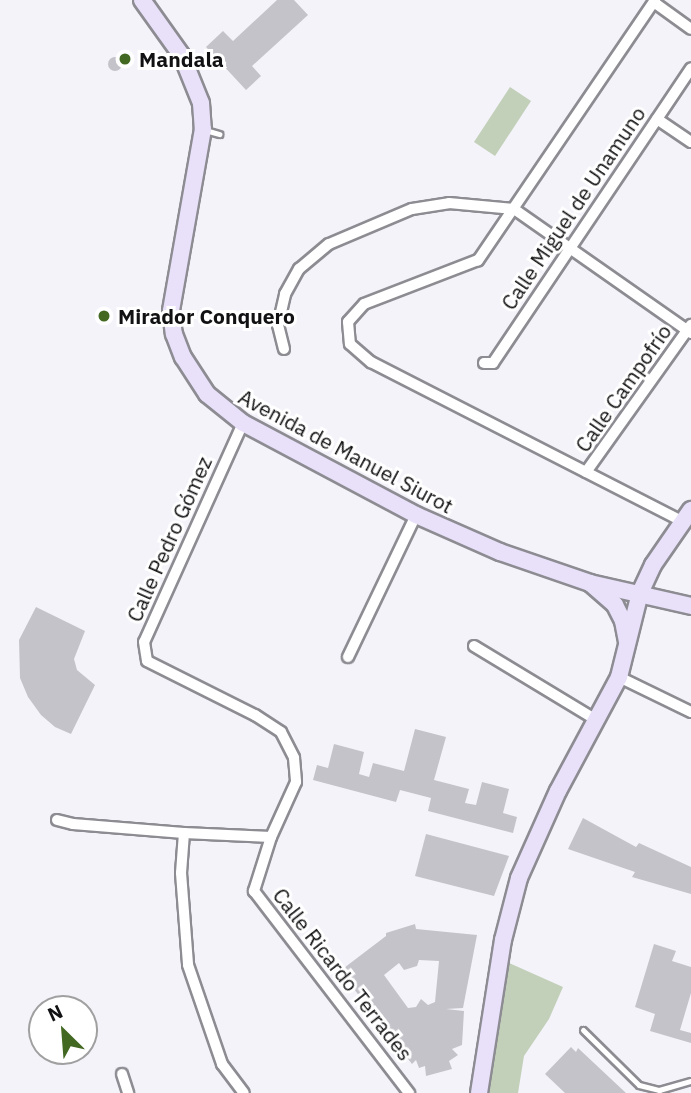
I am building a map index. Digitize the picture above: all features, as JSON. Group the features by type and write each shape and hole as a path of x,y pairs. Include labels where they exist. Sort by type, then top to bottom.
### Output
{"street":[{"name":"Avenida de Manuel Siurot","path":"142,0 182,56 211,131 171,311 174,334 195,379 207,394 243,423 416,515 500,552 590,583 691,606"},
{"path":"479,1093 503,940 519,878 544,820 619,677 640,593 653,565 687,516 586,472 371,362 350,344 348,322 364,304 478,260 655,2 691,29"},
{"name":"Calle Miguel de Unamuno","path":"484,363 493,363 691,68"},
{"path":"657,120 691,142"},
{"path":"284,349 278,325 285,294 299,269 325,246 412,209 449,203 513,209 690,329"},
{"name":"Calle Campofrío","path":"586,472 690,329"},
{"name":"Calle Pedro Gómez","path":"243,423 144,642 147,660 255,715 281,732 294,758 296,782 271,837"},
{"path":"348,657 416,515"},
{"name":"Avenida de Manuel Siurot","path":"590,583 615,606 623,621 628,644"},
{"path":"474,646 596,720"},
{"path":"619,677 691,712"},
{"path":"57,820 73,824 184,833 271,837"},
{"path":"184,833 181,873 188,965 222,1064 244,1093"},
{"name":"Calle Ricardo Terrades","path":"271,837 254,891 410,1093"},
{"path":"122,1074 128,1093"}],"lane":[{"path":"583,1030 639,1085 659,1090 691,1081"}],"green space":[{"path":"510,87 531,101 495,156 474,142"},
{"path":"500,959 563,987 549,1019 524,1056 518,1093 479,1093"}],"building":[{"path":"277,0 294,0 308,15 252,66 261,76 246,90 206,47 223,31 233,41"},
{"path":"112,57 118,57 122,64 118,71 112,71 108,67 108,61"},
{"path":"36,607 85,631 74,659 77,670 95,685 71,734 55,727 41,715 28,697 20,678 19,640"},
{"path":"415,729 446,737 434,780 469,789 465,803 476,805 482,782 509,789 503,813 517,817 513,833 428,811 431,798 400,790 396,802 313,780 317,765 328,768 334,744 364,752 359,774 369,777 373,763 404,771"},
{"path":"583,818 636,847 639,843 691,867 691,894 632,877 635,872 568,849"},
{"path":"426,834 509,856 494,896 415,876"},
{"path":"415,924 416,929 477,935 463,1008 446,1009 464,1011 462,1045 452,1049 458,1055 449,1061 452,1069 426,1076 425,1066 419,1068 416,1060 412,1064 340,971 386,936 386,933","holes":["419,960 439,961 435,1002 428,1005 421,999 416,1007 408,1008 384,975 399,963 404,970 417,966"]},
{"path":"654,944 676,951 672,961 691,967 691,993 680,1030 691,1033 691,1043 650,1031 655,1014 635,1007"},
{"path":"571,1047 576,1052 578,1048 626,1093 565,1093 545,1074"}],"place":[{"name":"Mandala","path":"125,59"},
{"name":"Mirador Conquero","path":"104,316"}]}
